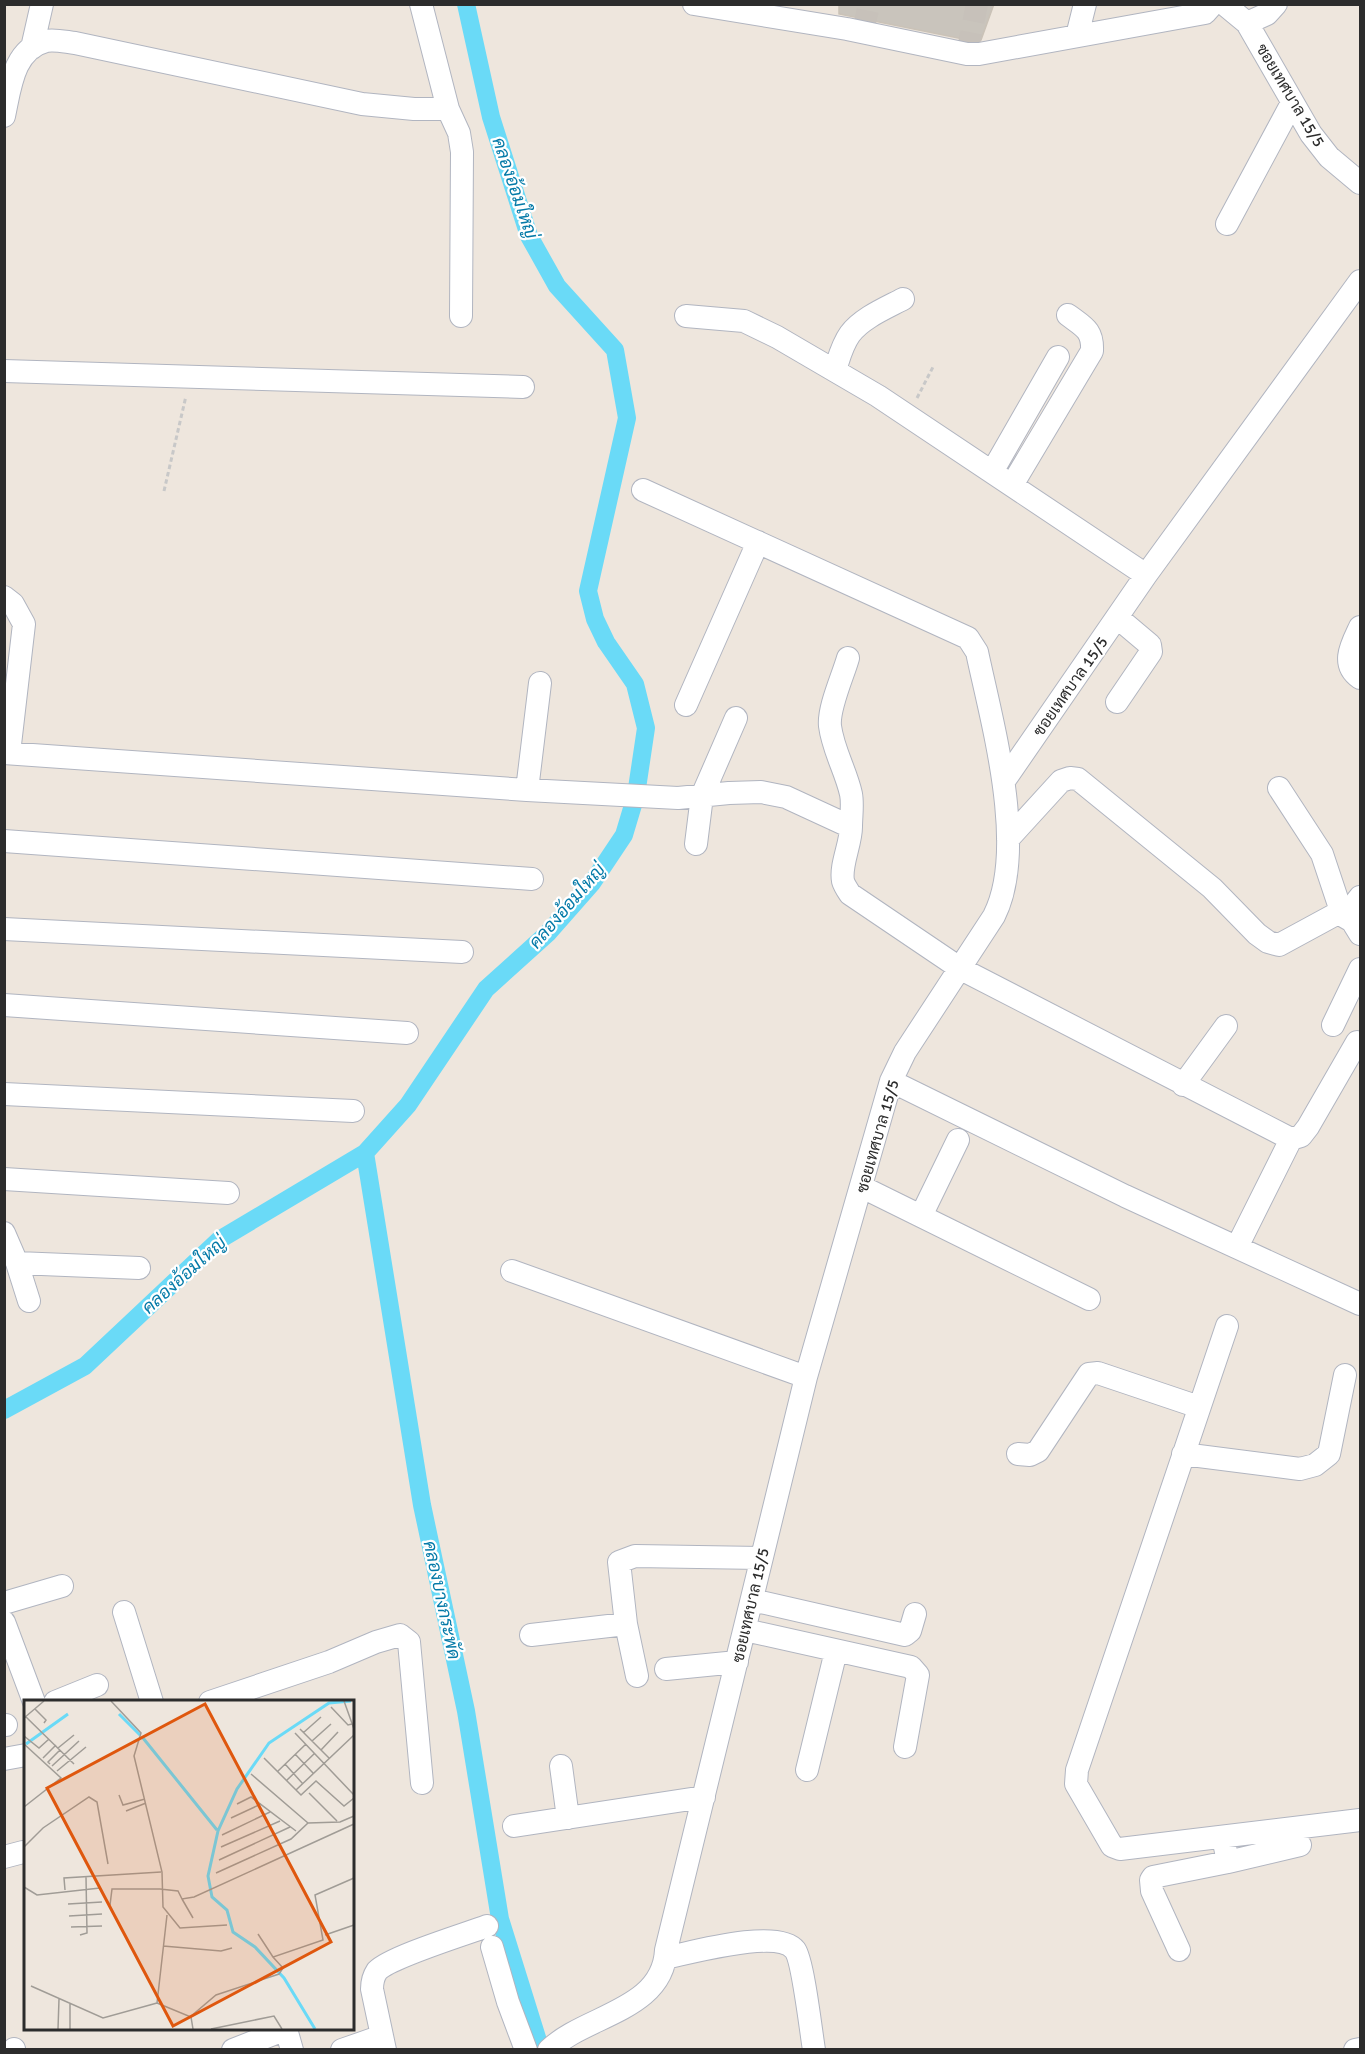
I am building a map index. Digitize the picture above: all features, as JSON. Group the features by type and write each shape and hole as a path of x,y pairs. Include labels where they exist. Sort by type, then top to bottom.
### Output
{"street":[{"path":"32,48 42,4"},
{"path":"421,4 448,109 459,134 462,152 461,316"},
{"path":"694,4 847,29 967,54 979,54 1205,13 1213,4"},
{"path":"1077,36 1085,4"},
{"name":"ซอยเทศบาล 15/5","path":"1224,4 1247,23 1311,134 1329,157 1360,183"},
{"path":"1247,23 1267,14 1276,4"},
{"path":"4,116 10,66 32,48 47,41 75,43 362,104 414,110 448,109"},
{"path":"1227,224 1292,103"},
{"name":"ซอยเทศบาล 15/5","path":"549,2049 566,2036 643,1996 657,1981 665,1958 806,1377 891,1081 905,1052 961,969 999,907 1006,874 1008,839 1004,781 1146,575 1360,281"},
{"path":"835,370 843,346 851,333 860,324 903,299"},
{"path":"1012,485 1092,351 1092,340 1088,330 1068,315"},
{"path":"686,316 744,321 777,337 908,416 1146,575"},
{"path":"992,472 1058,357"},
{"path":"4,371 523,387"},
{"path":"643,490 968,638 976,652 1004,781"},
{"path":"686,705 758,542"},
{"path":"4,597 13,604 24,624 7,753 527,790 678,798 761,792 786,797 851,827"},
{"path":"1117,702 1151,652 1150,645 1118,618"},
{"path":"1360,627 1349,648 1349,662 1354,674 1360,678"},
{"path":"848,658 831,715 830,726 837,755 846,774 852,797 851,840 845,860 843,881 850,894 961,969 1291,1139 1301,1136 1308,1127 1357,1042"},
{"path":"527,790 540,683"},
{"path":"696,844 702,796 736,718"},
{"path":"1008,839 1060,781 1070,778 1078,779 1212,888 1257,934 1274,945 1279,945 1332,916 1344,915 1360,897"},
{"path":"1279,788 1322,854 1344,915 1352,921 1360,933"},
{"path":"4,841 532,879"},
{"path":"4,930 462,952"},
{"path":"1333,1025 1360,969"},
{"path":"4,1005 407,1033"},
{"path":"1183,1085 1226,1026"},
{"path":"891,1081 1125,1196 1360,1304"},
{"path":"4,1094 352,1111"},
{"path":"1237,1247 1291,1139"},
{"path":"921,1216 958,1140"},
{"path":"4,1179 228,1193"},
{"path":"862,1187 1089,1299"},
{"path":"4,1233 17,1263 29,1301"},
{"path":"17,1263 140,1268"},
{"path":"512,1271 806,1377"},
{"path":"1227,1326 1077,1770 1076,1784 1112,1846 1120,1849 1360,1820"},
{"path":"1018,1454 1030,1455 1038,1451 1089,1374 1098,1373 1199,1407"},
{"path":"1183,1454 1300,1469 1315,1465 1329,1454 1346,1376"},
{"path":"637,1677 626,1624 619,1562 636,1556 761,1558"},
{"path":"4,1603 62,1587"},
{"path":"752,1600 905,1635 910,1631 915,1614"},
{"path":"124,1612 152,1700"},
{"path":"4,1622 34,1700"},
{"path":"531,1635 626,1624"},
{"path":"745,1629 911,1667 918,1675 905,1747"},
{"path":"213,1700 329,1662 376,1642 400,1635 408,1642 422,1783"},
{"path":"807,1770 836,1651"},
{"path":"666,1669 737,1662"},
{"path":"58,1700 97,1685"},
{"path":"4,1760 24,1755"},
{"path":"561,1766 568,1818"},
{"path":"514,1826 704,1797"},
{"path":"1223,1838 1227,1862"},
{"path":"1179,1950 1152,1891 1151,1880 1153,1878 1300,1845"},
{"path":"342,2049 384,2043 372,1989 372,1981 378,1970 401,1957 489,1936 508,2002 526,2049"},
{"path":"665,1958 752,1941 780,1942 789,1945 798,1958 814,2049"},
{"path":"234,2049 281,2030"},
{"path":"287,2030 292,2049"},
{"path":"1355,2049 1360,2049"}],"path":[{"path":"908,416 934,365"},
{"path":"164,491 190,377"}],"building":[{"path":"839,4 994,4 981,40 968,40 839,14"}],"waterway":[{"name":"คลองอ้อมใหญ่","path":"4,1410 85,1366 219,1240 365,1153 408,1105 486,989 548,933 592,883 624,835 636,795 646,728 635,684 606,642 595,619 588,591 627,418 615,350 557,286 529,236 491,117 466,4"},
{"name":"คลองบางกระพัด","path":"365,1153 422,1505 466,1711 500,1919 539,2044"}],"tunnel":[{"path":"863,32 869,4"},
{"path":"967,54 977,4"}]}
